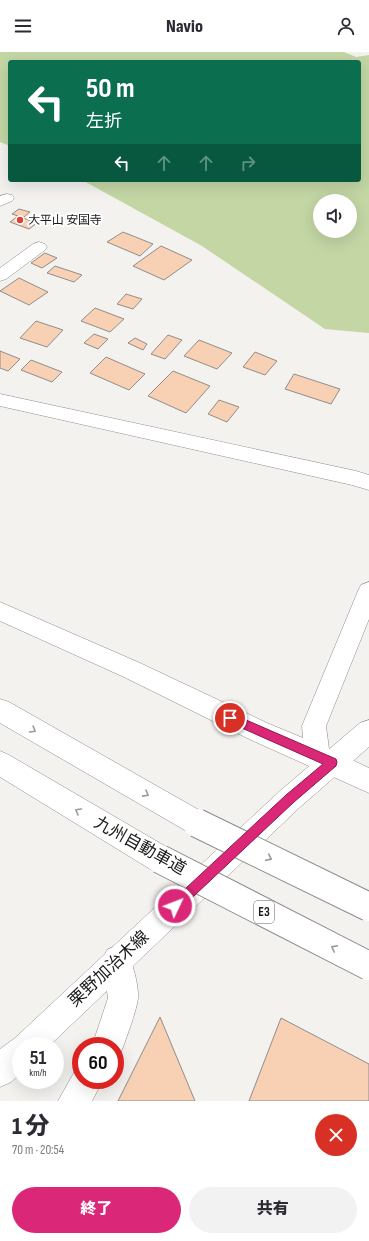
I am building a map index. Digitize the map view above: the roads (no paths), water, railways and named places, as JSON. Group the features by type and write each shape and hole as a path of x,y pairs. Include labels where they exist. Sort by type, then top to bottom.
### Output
{"main road":[{"path":"0,276 38,247"},
{"path":"0,400 356,478 369,483"},
{"path":"325,759 314,726 369,591"},
{"path":"0,611 132,670 258,732 325,759 369,781"},
{"path":"0,710 197,823 369,907"},
{"name":"栗野加治木線","path":"36,1037 290,799 325,759 369,731"},
{"name":"九州自動車道","path":"0,763 160,859 369,966"},
{"path":"0,770 53,796"},
{"path":"111,1037 123,998 117,960"},
{"path":"0,1071 12,1060"},
{"path":"74,1101 81,1089"}],"place":[{"name":"大平山 安国寺","path":"20,220"}]}
